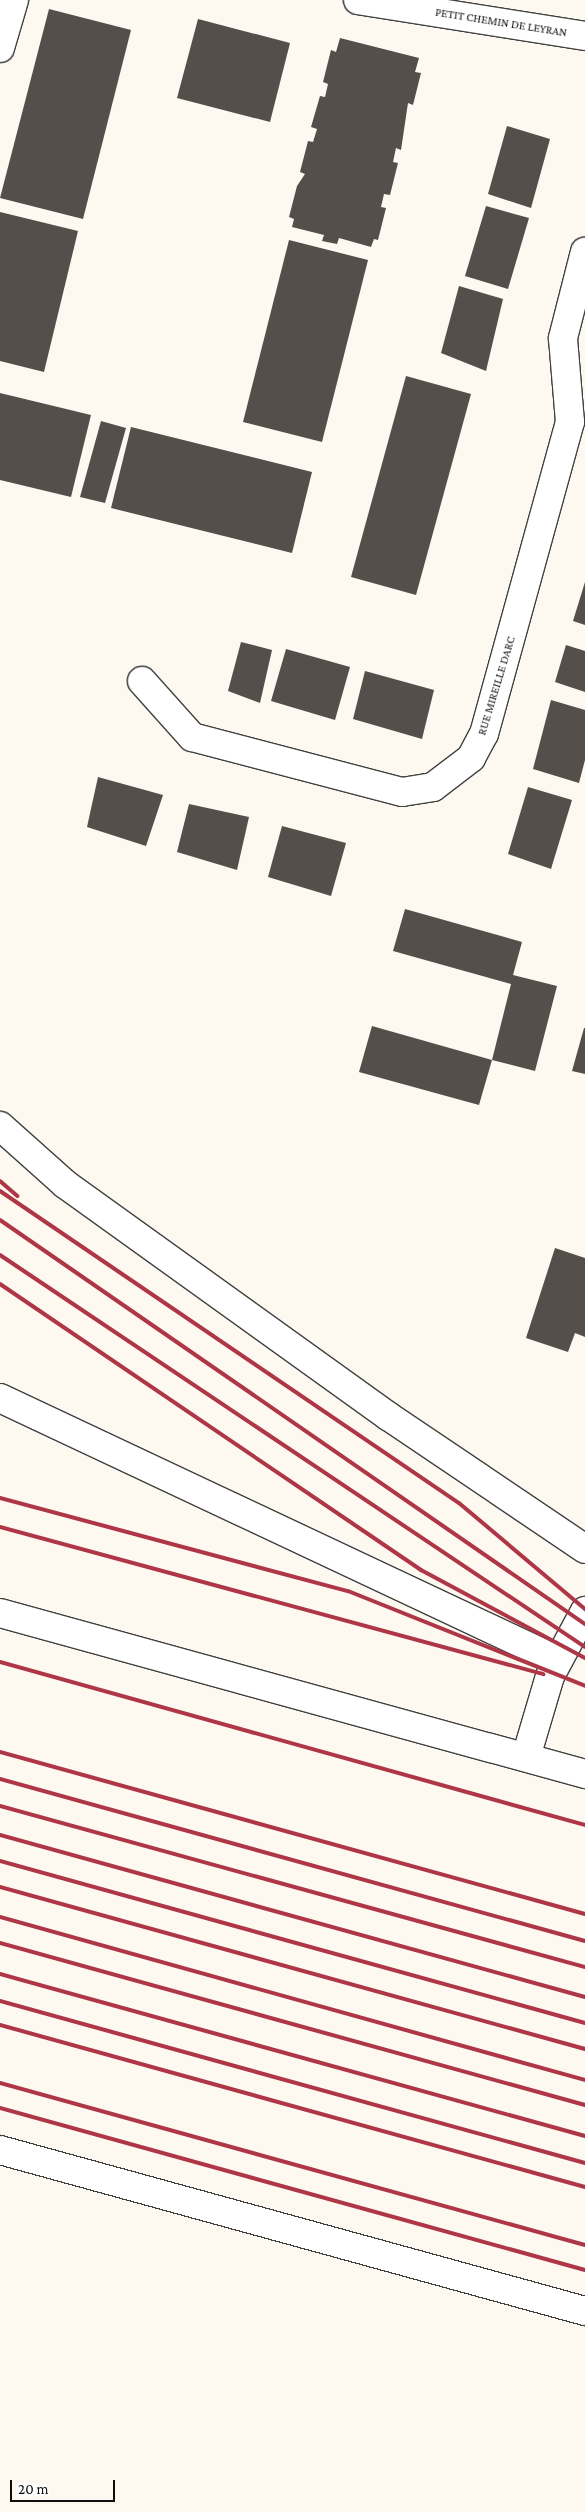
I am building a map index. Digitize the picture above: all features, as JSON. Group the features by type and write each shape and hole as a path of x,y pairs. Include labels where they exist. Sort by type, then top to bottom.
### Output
{"street":[{"path":"0,48 14,0"},
{"name":"PETIT CHEMIN DE LEYRAN","path":"358,0 585,36"},
{"name":"RUE MIREILLE DARC","path":"142,681 192,737 402,792 433,787 471,758 486,725 570,422 563,338 585,252"},
{"path":"0,1126 65,1184 388,1416 585,1549"},
{"path":"0,1398 557,1660"},
{"path":"526,1757 557,1660 585,1611"},
{"path":"0,1614 585,1774"},
{"path":"0,2150 585,2311"}],"building":[{"path":"49,9 131,30 83,219 0,198"},
{"path":"198,19 290,43 270,122 177,98"},
{"path":"340,38 419,58 415,72 421,73 413,105 408,103 401,150 396,148 393,162 398,163 390,195 384,194 381,207 386,208 378,240 374,239 371,247 339,238 337,244 322,241 324,235 292,227 294,219 289,217 297,186 305,174 300,172 308,141 313,142 317,129 311,127 320,96 325,97 328,84 323,82 331,50 336,52"},
{"path":"507,126 550,139 531,208 488,194"},
{"path":"486,206 529,218 508,289 465,276"},
{"path":"0,212 78,231 44,372 0,361"},
{"path":"289,240 368,260 322,442 243,422"},
{"path":"459,286 503,299 486,371 441,353"},
{"path":"406,376 471,394 416,595 351,577"},
{"path":"0,393 91,415 71,497 0,480"},
{"path":"101,421 126,428 105,503 80,497"},
{"path":"131,427 312,472 292,553 111,508"},
{"path":"585,582 585,625 573,621"},
{"path":"241,642 272,650 260,703 228,691"},
{"path":"566,645 585,651 585,692 555,682"},
{"path":"286,649 350,667 335,720 271,701"},
{"path":"365,671 434,690 422,739 353,719"},
{"path":"551,700 585,710 585,760 579,783 533,769"},
{"path":"98,777 163,795 146,846 87,827"},
{"path":"528,787 572,800 551,869 508,854"},
{"path":"189,804 249,817 237,870 177,852"},
{"path":"282,826 346,843 331,896 268,877"},
{"path":"405,909 522,942 513,975 557,986 535,1071 492,1060 511,984 393,951"},
{"path":"372,1026 492,1060 479,1105 359,1072"},
{"path":"585,1028 585,1074 572,1071"},
{"path":"555,1248 585,1258 585,1337 575,1333 568,1352 526,1338"}],"railway":[{"path":"0,1181 17,1196"},
{"path":"0,1191 459,1503 585,1609"},
{"path":"0,1220 585,1624"},
{"path":"0,1255 585,1647"},
{"path":"0,1284 421,1570 585,1658"},
{"path":"0,1498 348,1591 585,1686"},
{"path":"0,1527 543,1674"},
{"path":"0,1662 585,1825"},
{"path":"0,1752 585,1914"},
{"path":"0,1779 585,1941"},
{"path":"0,1806 585,1967"},
{"path":"0,1835 585,1997"},
{"path":"0,1861 585,2023"},
{"path":"0,1887 585,2049"},
{"path":"0,1917 585,2080"},
{"path":"0,1943 585,2105"},
{"path":"0,1974 585,2136"},
{"path":"0,2001 585,2163"},
{"path":"0,2025 585,2187"},
{"path":"0,2083 585,2245"},
{"path":"0,2108 585,2270"}]}
